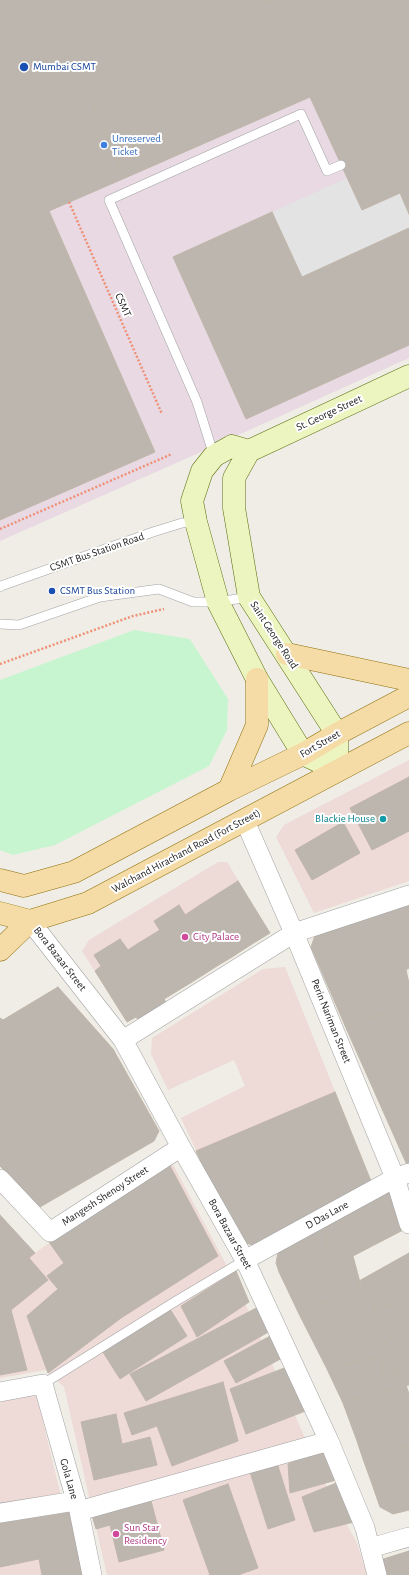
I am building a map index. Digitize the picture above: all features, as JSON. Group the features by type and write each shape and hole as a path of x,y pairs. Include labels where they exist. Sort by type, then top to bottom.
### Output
{"main road":[{"name":"St. George Street","path":"249,451 409,376"},
{"path":"249,451 232,446 214,456 202,471 192,501 196,522 218,602 257,679 303,754 337,770"},
{"name":"Saint George Road","path":"249,451 234,478 234,508 249,597 337,734"},
{"path":"287,654 409,680"},
{"path":"0,880 24,886 74,872 229,790 257,725 257,679"},
{"name":"Fort Street","path":"229,790 303,754 337,734 409,696"},
{"path":"337,770 409,733"},
{"path":"337,734 337,770"},
{"name":"Walchand Hirachand Road (Fort Street)","path":"30,921 88,903 245,821 337,770"},
{"path":"0,913 30,921"},
{"path":"0,950 30,921"}],"street":[{"name":"Perin Nariman Street","path":"245,821 402,1175 409,1224"},
{"path":"124,1040 294,933 409,895"},
{"name":"Bora Bazaar Street","path":"30,921 124,1040 181,1147 245,1260 329,1441 365,1528 376,1575"},
{"name":"Mangesh Shenoy Street","path":"0,1179 50,1232 181,1147"},
{"name":"D Das Lane","path":"245,1260 402,1175"},
{"path":"0,1392 43,1384"},
{"name":"Gola Lane","path":"43,1384 77,1506 92,1575"},
{"path":"0,1513 77,1506 329,1441"},
{"path":"370,1548 409,1537"}],"lane":[{"path":"214,456 197,402 109,200 301,114 326,171 341,165"},
{"name":"CSMT Bus Station Road","path":"0,588 1,586 153,532 182,523 196,522"},
{"path":"0,624 19,625 100,597 159,590 193,602 218,602 249,597"},
{"path":"43,1384 245,1260"}],"path":[{"name":"CSMT","path":"69,202 162,414"},
{"path":"0,529 172,454"},
{"path":"0,664 133,616 193,602"}],"shaded area":[{"path":"0,0 409,0 409,358 0,541"},
{"path":"347,178 362,210 400,193 409,214 409,228 302,277 272,212"},
{"path":"409,760 409,881 314,913 276,837 284,825"},
{"path":"218,862 227,862 270,933 164,999 141,1023 136,1017 127,1022 82,951 89,940"},
{"path":"285,967 373,1186 253,1245 238,1241 181,1118 245,1086 234,1060 168,1090 151,1054 152,1038 263,969"},
{"path":"170,1159 236,1283 330,1494 357,1543 367,1575 107,1575 64,1387 45,1370 0,1378 0,1215 35,1253"},
{"path":"36,1393 80,1575 0,1575 0,1400"}],"green space":[{"path":"134,630 190,639 228,699 227,730 209,766 55,845 13,855 0,850 0,680"}],"building":[{"name":"Mumbai CSMT","path":"0,0 270,0 83,82 125,178 49,211 155,452 0,520"},
{"path":"270,0 409,0 409,214 400,193 362,210 310,97 125,178 83,82"},
{"path":"272,212 302,277 409,228 409,345 246,419 173,257"},
{"name":"Blackie House","path":"409,777 409,831 372,850 350,808"},
{"path":"343,822 360,853 312,880 295,850"},
{"path":"238,881 270,933 252,944 219,893"},
{"path":"219,893 252,944 232,957 200,905"},
{"path":"179,905 217,966 192,982 154,921"},
{"path":"200,905 232,957 217,966 185,915"},
{"path":"409,905 409,968 406,970 409,983 409,1018 407,1019 400,1006 346,1028 311,947 317,930"},
{"path":"160,930 192,982 169,996 137,944"},
{"path":"120,939 128,950 137,944 169,996 164,999 168,1006 141,1023 136,1017 127,1022 95,971 101,966 94,955"},
{"path":"58,987 113,1049 159,1131 154,1141 40,1207 0,1166 0,1018 3,1020"},
{"path":"400,1006 407,1019 409,1018 409,1164 407,1165 346,1028"},
{"path":"335,1092 373,1186 253,1245 238,1241 196,1151"},
{"path":"169,1164 218,1256 121,1318 94,1283 108,1270 72,1225"},
{"path":"381,1189 393,1192 405,1229 353,1256 336,1216"},
{"path":"0,1215 35,1253 0,1281"},
{"path":"336,1216 353,1256 361,1286 299,1314 290,1295 340,1269 327,1247 327,1235 322,1224"},
{"path":"322,1224 327,1235 327,1247 279,1272 276,1263 279,1248"},
{"path":"72,1225 108,1270 94,1283 121,1318 48,1373 27,1316 58,1289 47,1276 64,1263 49,1242"},
{"path":"327,1247 340,1269 290,1295 279,1272"},
{"path":"409,1253 409,1299 375,1310 373,1300 365,1303 359,1281"},
{"path":"29,1258 48,1280 11,1310 27,1370 0,1375 0,1281"},
{"path":"236,1271 249,1302 197,1337 181,1306"},
{"path":"361,1286 365,1303 373,1300 375,1310 382,1308 392,1338 385,1342 398,1371 383,1376 381,1356 327,1369 299,1314"},
{"path":"409,1299 409,1353 393,1358 385,1342 392,1338 382,1308"},
{"path":"262,1305 272,1330 146,1401 130,1374"},
{"path":"168,1306 187,1336 120,1379 101,1349"},
{"path":"272,1335 284,1357 236,1383 224,1361"},
{"path":"409,1353 409,1385 399,1387 392,1373 398,1371 393,1358"},
{"path":"381,1356 383,1376 392,1373 399,1387 343,1403 327,1369"},
{"path":"292,1365 308,1410 246,1434 230,1389"},
{"path":"223,1382 238,1441 172,1466 157,1426 132,1435 124,1413"},
{"path":"406,1385 409,1394 409,1425 357,1441 343,1403"},
{"path":"116,1414 122,1444 150,1437 157,1465 94,1480 81,1422"},
{"path":"409,1425 409,1445 363,1459 357,1441"},
{"path":"409,1445 409,1474 372,1484 363,1459"},
{"path":"327,1447 340,1479 290,1493 288,1464"},
{"path":"277,1463 295,1520 268,1529 250,1472"},
{"path":"409,1474 409,1510 393,1514 380,1507 372,1484"},
{"path":"341,1481 354,1522 314,1532 302,1497"},
{"path":"228,1484 258,1568 238,1575 210,1575 183,1500"},
{"path":"150,1497 164,1550 119,1562 110,1525 96,1529 91,1512"},
{"path":"69,1508 83,1575 42,1575 39,1559 0,1567 0,1521"},
{"path":"409,1551 409,1575 381,1575 377,1561"}],"place":[{"name":"Mumbai CSMT","path":"24,67"},
{"name":"Unreserved Ticket","path":"104,145"},
{"name":"CSMT Bus Station","path":"52,591"},
{"name":"Blackie House","path":"383,819"},
{"name":"City Palace","path":"185,937"},
{"name":"Sun Star Residency","path":"116,1534"}]}
